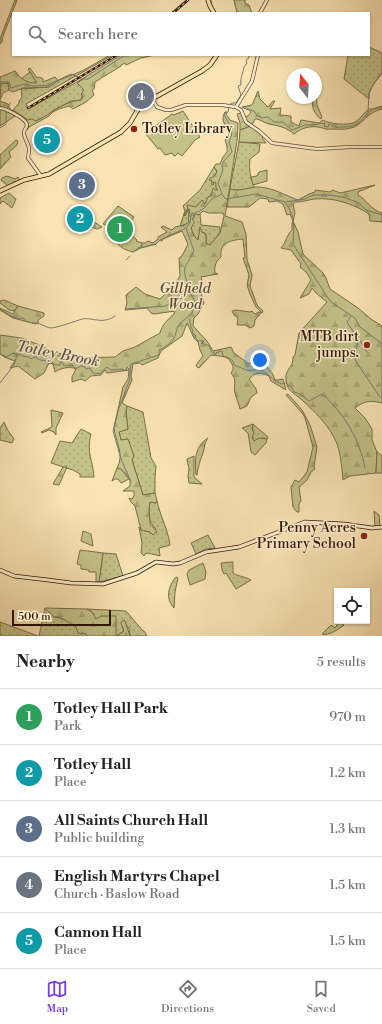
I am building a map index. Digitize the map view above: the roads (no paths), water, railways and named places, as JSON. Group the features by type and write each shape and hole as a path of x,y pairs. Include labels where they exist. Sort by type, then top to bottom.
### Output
{"main road":[{"path":"208,0 213,12"},
{"path":"0,191 24,180 49,174 121,132 130,123 140,107 202,72 217,56"},
{"path":"0,570 14,576 103,584 137,573 156,562 173,564 180,563 206,552 239,546 305,522 341,524 372,528 382,527"}],"street":[{"path":"261,12 267,0"},
{"path":"236,107 252,81 258,56"},
{"path":"152,100 157,107 166,110 171,110 186,105 236,107 241,110 246,122 259,131 271,143 317,149 382,147"},
{"path":"0,108 14,114 26,122 24,133 30,148 28,159 33,163 41,176"}],"waterway":[{"path":"172,12 186,0"},
{"path":"211,0 212,6"},
{"name":"Totley Brook","path":"234,0 236,9 239,12"},
{"path":"0,82 9,82 11,88 24,84 33,86 48,85 71,74 83,79 88,79 123,56"},
{"name":"Totley Brook","path":"230,104 236,103 241,95 238,86 241,85 244,67 249,56"},
{"path":"368,112 369,93 382,72"},
{"path":"7,109 10,103"},
{"name":"Totley Brook","path":"0,354 7,357 13,353 17,355 21,354 22,356 29,357 31,359 35,357 42,361 51,361 55,365 60,365 60,362 62,362 64,366 73,365 74,368 78,368 80,366 85,367 86,369 90,368 92,372 99,374 107,367 111,370 123,369 124,371 127,367 130,370 131,364 159,355 159,350 173,340 178,326 190,315 196,304 192,296 185,291 189,286 186,279 185,267 194,251 186,228 190,223 191,215 203,209 212,199 222,194 218,183 223,170 222,166 223,162 232,152 229,142 232,133 229,128 230,125 224,115 228,112 229,107"},
{"path":"244,108 254,111 257,116 262,118 268,117 274,122 283,122 292,130 305,125 325,123 324,126 328,127 329,124 333,127 351,126 360,122 374,109 382,108"},
{"path":"6,112 6,123"},
{"path":"0,128 6,124"},
{"path":"222,195 226,199 256,194 285,202 293,217 293,244 328,298 331,302 355,318 360,327 382,344"},
{"path":"286,202 305,199 313,195 331,195 346,198 359,203 366,210 382,215"},
{"path":"133,252 138,248 156,244 160,240 186,228"},
{"path":"126,260 130,256"},
{"path":"126,309 166,306 184,292"},
{"path":"0,309 14,317 23,318 29,322 51,328 82,319 106,320 115,316"},
{"path":"351,316 347,322 358,339 355,360 380,397"},
{"path":"189,318 192,332 196,336 195,337 198,341 204,341 201,343 210,346 212,352 216,354 217,352 222,351 223,356 231,360 234,365 249,371 260,370 276,382 281,384 285,383"},
{"path":"359,339 367,352"},
{"path":"0,383 14,365 17,355"},
{"path":"130,370 130,379 119,408 113,431 121,459 131,482"},
{"path":"286,383 293,389 294,392 300,394 309,401 322,394 330,401 344,418 355,437 365,468"}],"railway":[{"path":"174,12 188,0"},
{"path":"28,108 115,56"}],"place":[{"name":"English Martyrs Chapel","path":"141,96"},
{"name":"Totley Library","path":"134,129"},
{"name":"Cannon Hall","path":"47,140"},
{"name":"All Saints Church Hall","path":"82,185"},
{"name":"Totley Hall","path":"80,219"},
{"name":"Totley Hall Park","path":"120,229"},
{"name":"MTB dirt jumps.","path":"367,345"},
{"name":"Penny Acres Primary School","path":"364,536"}],"park label":[{"name":"Gillfield Wood","path":"185,298"}]}
